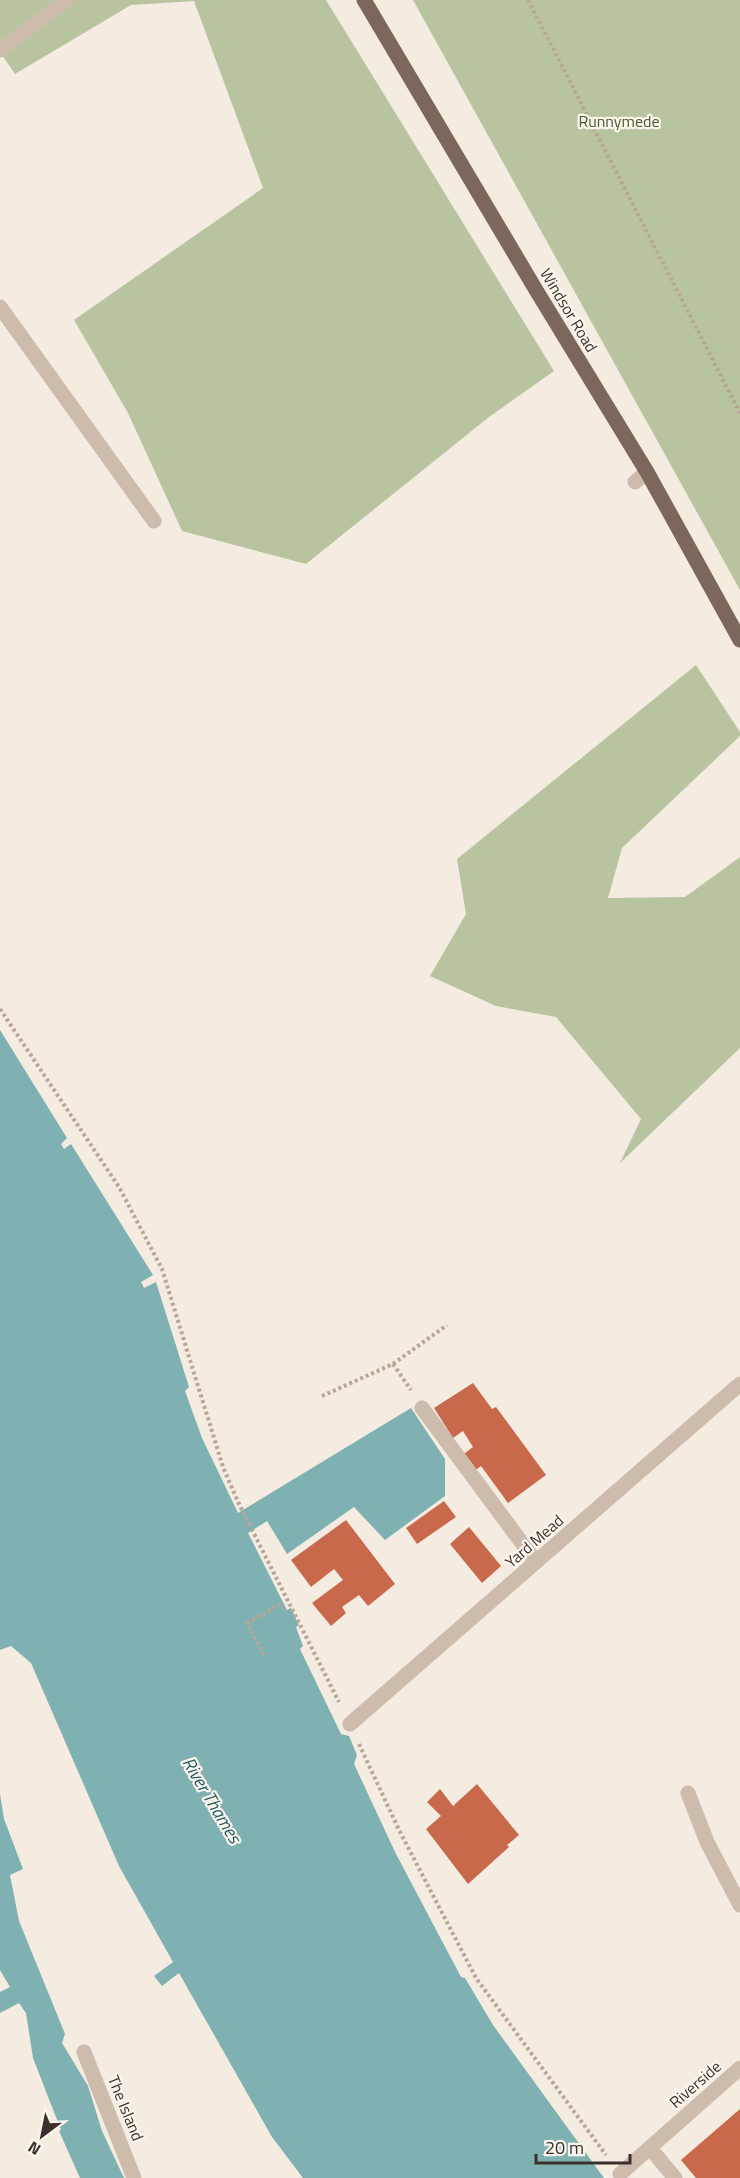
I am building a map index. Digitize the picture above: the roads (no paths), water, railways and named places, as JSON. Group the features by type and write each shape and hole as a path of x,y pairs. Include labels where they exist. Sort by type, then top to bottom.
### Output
{"main road":[{"name":"Windsor Road","path":"364,0 536,290 641,477 740,640"}],"street":[{"path":"0,51 67,0"},
{"path":"0,307 154,521"},
{"name":"Yard Mead","path":"350,1724 740,1384"},
{"path":"422,1408 536,1562"},
{"path":"688,1793 707,1842 740,1905"},
{"name":"The Island","path":"84,2052 135,2178"},
{"name":"Riverside","path":"620,2174 740,2068"},
{"path":"650,2148 675,2178"}],"water":[{"name":"River Thames","path":"0,1030 67,1138 61,1144 64,1149 71,1144 153,1275 141,1282 144,1288 156,1282 189,1387 185,1391 202,1438 238,1513 411,1408 445,1459 445,1496 385,1540 354,1507 287,1554 267,1521 248,1533 287,1610 291,1608 299,1625 296,1627 303,1646 300,1649 341,1734 349,1736 357,1755 354,1764 396,1854 461,1977 465,1978 493,2025 604,2178 303,2178 272,2137 179,1973 162,1986 154,1976 173,1962 119,1866 31,1663 11,1646 0,1650"},
{"path":"0,1794 4,1819 23,1869 10,1875 19,1921 65,2034 62,2043 88,2086 102,2131 124,2178 80,2178 59,2131 61,2130 33,2058 26,2013 19,2003 0,2013 0,1992 10,1987 0,1970"}],"park label":[{"name":"Runnymede","path":"619,121"}]}
